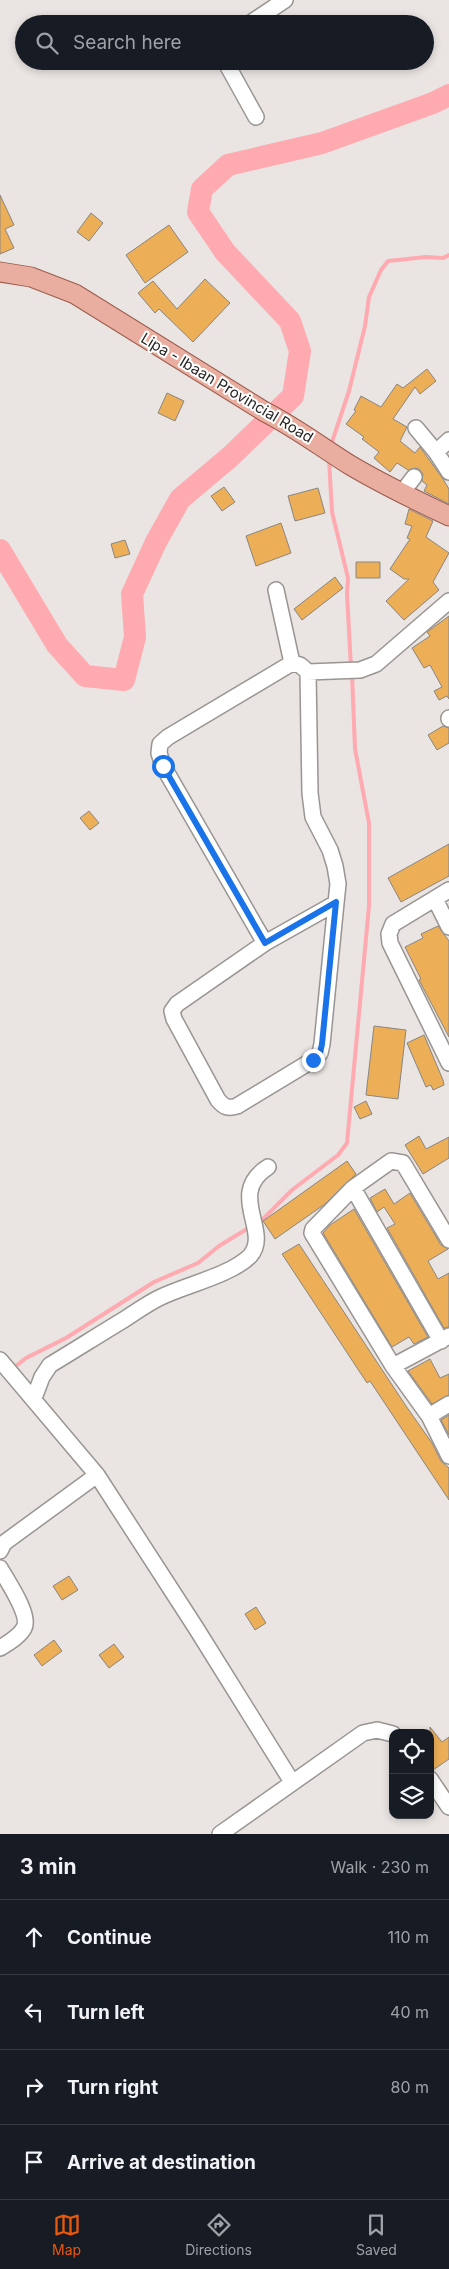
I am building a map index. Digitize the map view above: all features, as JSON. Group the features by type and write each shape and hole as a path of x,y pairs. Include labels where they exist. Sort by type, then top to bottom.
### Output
{"main road":[{"name":"Lipa - Ibaan Provincial Road","path":"0,272 31,276 75,294 265,412 291,425 343,460 400,494 449,516"}],"street":[{"path":"263,15 285,0"},
{"path":"230,70 256,117"},
{"path":"416,428 436,452 449,472"},
{"path":"436,452 449,440"},
{"path":"400,494 414,477"},
{"path":"265,943 163,766 159,753 160,744 168,737 292,663 300,665 308,672 350,671 376,664 447,602 449,586"},
{"path":"276,590 292,663"},
{"path":"308,672 313,817 330,850 338,884 320,1053 313,1060 237,1106 231,1108 224,1107 218,1100 174,1019 172,1011 177,1004 265,943 336,902"},
{"path":"449,890 393,924 389,934 390,944 449,1063"},
{"path":"435,899 449,927"},
{"path":"449,1240 403,1163 397,1161 391,1162 353,1188 313,1229 312,1233 393,1366 429,1416 449,1456"},
{"path":"34,1398 42,1377 50,1365 159,1298 240,1265 251,1254 256,1244 256,1233 248,1198 257,1174 268,1167"},
{"path":"353,1188 445,1338 393,1366"},
{"path":"2,1363 34,1398 97,1475 196,1628 292,1782"},
{"path":"429,1416 449,1404"},
{"path":"0,1550 4,1543 97,1475"},
{"path":"0,1568 25,1614 25,1627 19,1634 0,1648"},
{"path":"220,1834 363,1733 377,1730 389,1733"},
{"path":"434,1785 449,1807"}],"building":[{"path":"0,195 14,225 5,229 14,248 0,254"},
{"path":"91,213 103,223 89,241 77,232"},
{"path":"169,225 188,252 145,283 126,255"},
{"path":"205,279 230,303 193,342 159,309 155,313 138,293 153,281 177,309"},
{"path":"427,369 436,381 420,394 415,387 393,419 407,427 400,441 415,453 420,447 443,479 449,489 449,504 424,491 427,485 422,481 423,474 419,469 408,470 397,463 390,472 374,458 379,452 362,439 364,437 346,424 356,411 354,410 361,396 381,407 397,384 403,388"},
{"path":"167,393 184,401 175,421 158,413"},
{"path":"224,487 235,502 222,511 211,496"},
{"path":"318,488 325,513 295,521 288,496"},
{"path":"409,509 433,521 426,537 449,553 433,582 439,590 404,620 386,601 409,579 404,579 390,569 410,539 407,538 412,526 405,524"},
{"path":"281,523 291,553 256,566 246,536"},
{"path":"125,540 130,554 115,558 111,544"},
{"path":"356,562 380,562 380,578 356,578"},
{"path":"335,577 343,588 302,620 294,609"},
{"path":"449,616 449,699 447,696 439,700 434,691 442,687 430,665 424,668 412,648 430,636 427,632"},
{"path":"443,726 449,728 449,743 437,750 428,735"},
{"path":"89,811 99,823 90,830 80,818"},
{"path":"449,844 449,876 401,902 388,878"},
{"path":"438,926 449,941 449,1037 419,980 421,979 405,947 423,938 421,934"},
{"path":"374,1026 406,1030 398,1099 366,1095"},
{"path":"424,1035 444,1085 433,1090 431,1085 426,1087 407,1043"},
{"path":"366,1101 372,1114 360,1119 354,1107"},
{"path":"419,1136 426,1149 449,1137 449,1158 423,1174 405,1145"},
{"path":"347,1161 356,1174 325,1204 275,1239 263,1221"},
{"path":"385,1189 394,1204 410,1193 441,1245 448,1249 428,1261 438,1279 449,1273 449,1327 444,1328 387,1228 395,1224 384,1207 377,1212 370,1198"},
{"path":"354,1209 428,1337 414,1344 409,1337 392,1347 323,1233 330,1225"},
{"path":"299,1244 432,1443 441,1461 449,1468 449,1500 370,1381 367,1383 282,1254"},
{"path":"430,1359 440,1378 449,1374 449,1395 432,1404 408,1371"},
{"path":"449,1415 449,1435 441,1420"},
{"path":"69,1576 78,1590 62,1600 53,1586"},
{"path":"256,1607 266,1623 255,1630 245,1614"},
{"path":"54,1640 62,1651 42,1666 34,1655"},
{"path":"114,1644 124,1657 109,1668 99,1655"},
{"path":"434,1732 442,1742 449,1737 449,1759 434,1769"}],"waterway":[{"path":"0,550 57,645 85,676 124,680 135,637 132,594 156,542 180,499 231,456 293,396 300,351 290,321 225,252 198,212 202,189 228,165 322,143 433,103 449,95"},
{"path":"331,445 349,391 365,326 369,297 381,270 388,261 426,257 443,258 449,255"},
{"path":"329,459 332,512 348,578 347,594 351,668"},
{"path":"258,1224 292,1190 338,1155 347,1143 369,906 369,823 355,749 352,674"},
{"path":"12,1369 26,1358 66,1338 154,1282 198,1263 219,1246 250,1227"}],"route":[{"path":"163,766 265,943 336,902 322,1044 320,1053 313,1060"}]}
